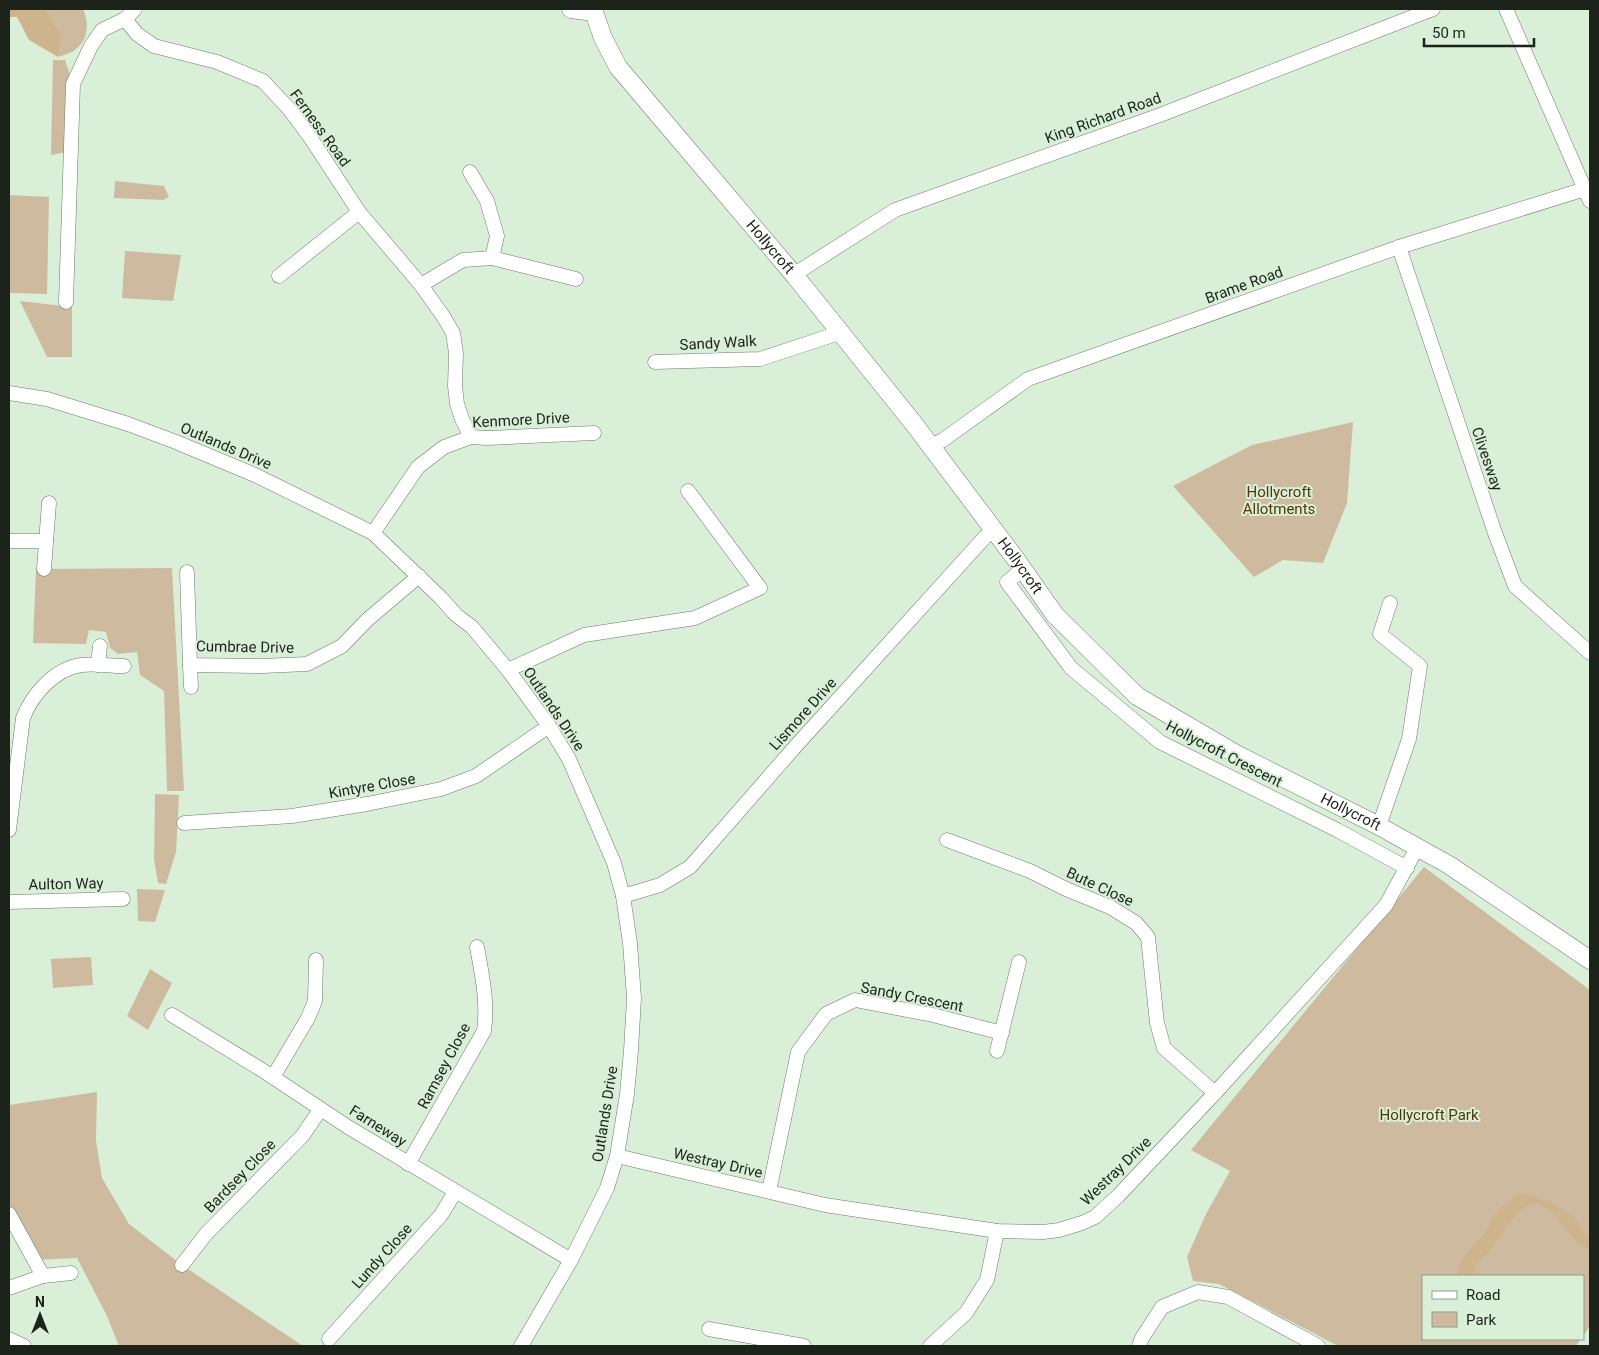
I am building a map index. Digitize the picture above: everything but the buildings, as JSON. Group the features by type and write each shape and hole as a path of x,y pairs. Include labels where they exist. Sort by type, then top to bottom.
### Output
{"street":[{"path":"66,302 73,84 91,46 102,30 125,19 136,9"},
{"path":"571,9 594,10"},
{"name":"King Richard Road","path":"795,276 801,270 894,210 1160,115 1434,9"},
{"path":"1506,9 1588,195"},
{"name":"Hollycroft","path":"594,10 604,38 618,66 795,276 931,446 1055,615 1137,696 1236,754 1379,826 1449,865 1590,959"},
{"name":"Ferness Road","path":"125,19 137,34 154,46 217,62 263,81 290,110 359,212 421,285 453,333 456,353 455,386 457,404 471,437"},
{"path":"470,172 487,201 497,236 492,258"},
{"name":"Brame Road","path":"931,446 943,440 1028,379 1399,246 1588,195"},
{"path":"279,276 359,212"},
{"name":"Clivesway","path":"1399,246 1495,533 1516,586 1590,653"},
{"path":"421,285 464,260 492,258 576,279"},
{"name":"Sandy Walk","path":"655,362 760,359 833,335 838,330"},
{"name":"Outlands Drive","path":"9,393 47,399 128,424 176,442 256,475 373,533 419,576 456,615 472,627 508,670 549,726 569,759 614,862 623,896 630,943 633,1012 627,1088 616,1156 607,1188 572,1260 521,1346"},
{"name":"Kenmore Drive","path":"373,533 418,467 444,447 471,437 487,438 594,433"},
{"path":"508,670 584,635 695,618 760,588 688,490"},
{"path":"44,569 49,503"},
{"name":"Lismore Drive","path":"623,896 660,885 690,867 799,742 979,543 993,530"},
{"path":"9,541 46,541"},
{"name":"Hollycroft Crescent","path":"1023,569 1007,582 1071,668 1160,742 1337,830 1407,868"},
{"name":"Cumbrae Drive","path":"186,572 190,665 263,666 307,664 342,646 368,620 419,576"},
{"path":"1379,826 1409,739 1420,666 1380,634 1390,603"},
{"path":"98,665 100,646"},
{"path":"9,830 23,718 28,707 45,684 63,671 80,665 124,666"},
{"path":"190,665 191,687"},
{"name":"Kintyre Close","path":"184,823 292,816 441,790 476,776 549,726"},
{"name":"Bute Close","path":"947,840 1030,871 1066,889 1110,907 1136,923 1148,937 1157,1023 1164,1048 1215,1093"},
{"name":"Westray Drive","path":"616,1156 825,1205 997,1231 1039,1232 1059,1230 1082,1223 1095,1217 1118,1196 1215,1093 1386,904 1418,848"},
{"name":"Aulton Way","path":"9,899 123,899"},
{"name":"Ramsey Close","path":"408,1164 484,1031 486,1000 477,947"},
{"path":"273,1077 308,1018 315,1000 316,960"},
{"path":"997,1051 1019,962"},
{"name":"Sandy Crescent","path":"769,1191 798,1052 826,1014 855,1000 933,1015 1002,1033"},
{"name":"Farneway","path":"172,1015 408,1164 572,1260"},
{"name":"Bardsey Close","path":"182,1264 206,1234 303,1135 320,1110"},
{"name":"Lundy Close","path":"329,1338 441,1215 455,1192"},
{"path":"9,1214 43,1276"},
{"path":"930,1346 966,1313 987,1280 997,1231"},
{"path":"9,1288 43,1276 71,1273"},
{"path":"1139,1346 1162,1307 1198,1292 1228,1296 1318,1346"},
{"path":"709,1329 804,1346"},
{"path":"9,1339 24,1346"}],"green space":[{"path":"45,9 83,9 87,25 86,35 80,45 70,53 58,57 62,37"},
{"path":"53,60 65,60 73,84 71,151 51,155"},
{"path":"115,181 164,186 169,197 163,200 114,198"},
{"path":"9,195 49,197 47,294 10,293 9,291"},
{"path":"125,251 181,255 173,301 122,298"},
{"path":"20,301 72,307 72,357 47,357"},
{"name":"Hollycroft Allotments","path":"1353,422 1347,503 1323,563 1283,560 1254,577 1173,486 1252,445"},
{"path":"172,568 184,791 167,791 164,691 140,675 137,652 118,654 110,648 106,632 89,630 86,644 33,643 36,569"},
{"path":"155,794 179,795 176,852 166,884 158,883 154,859"},
{"name":"Hollycroft Park","path":"1424,867 1590,990 1590,1326 1584,1335 1584,1275 1422,1275 1422,1340 1580,1340 1576,1346 1338,1346 1219,1284 1193,1281 1187,1257 1206,1214 1230,1171 1191,1150"},
{"path":"137,889 165,890 155,922 138,921"},
{"path":"91,957 93,985 53,988 51,959"},
{"path":"150,969 172,983 148,1030 127,1016"},
{"path":"97,1092 96,1141 102,1178 129,1224 182,1265 303,1346 119,1346 107,1316 77,1258 34,1260 9,1214 9,1105"}],"shaded area":[{"path":"9,9 46,10 62,37 58,57 29,40 17,17 9,17"},
{"path":"1521,1193 1535,1197 1560,1208 1572,1216 1590,1238 1590,1250 1578,1244 1553,1213 1537,1203 1529,1206 1511,1220 1491,1250 1476,1264 1475,1275 1458,1275 1460,1263 1464,1257 1483,1236 1495,1215"}]}
